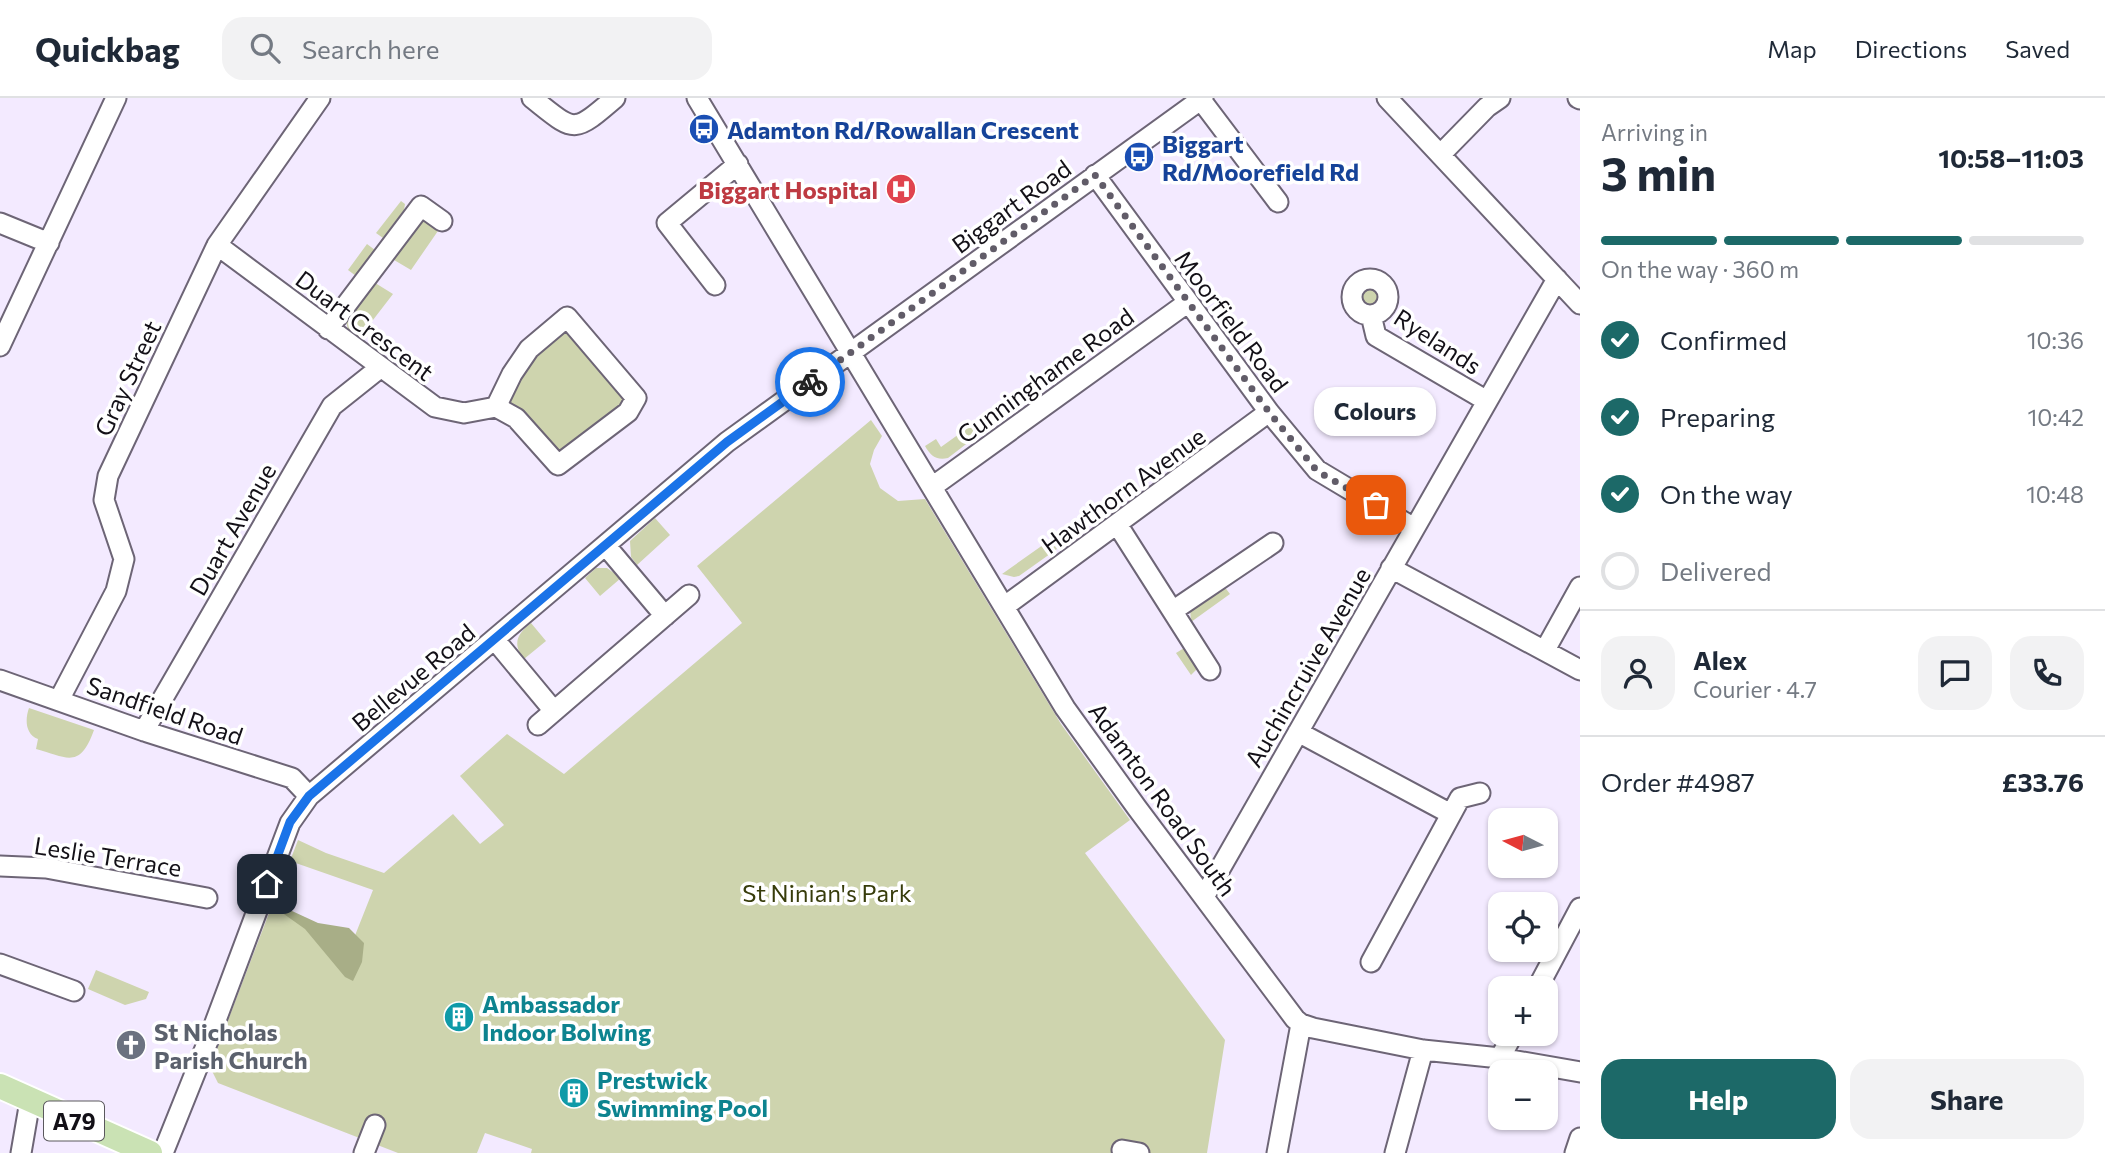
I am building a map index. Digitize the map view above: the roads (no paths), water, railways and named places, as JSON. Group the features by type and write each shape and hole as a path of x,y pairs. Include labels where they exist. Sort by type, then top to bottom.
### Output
{"main road":[{"name":"A79","path":"0,1086 150,1153"}],"street":[{"path":"0,346 116,98"},
{"name":"Gray Street","path":"59,700 116,591 124,559 104,500 108,476 218,244 320,98"},
{"path":"532,98 565,124 575,127 587,122 615,98"},
{"path":"1387,98 1580,304"},
{"name":"Biggart Road","path":"850,353 1202,99 1278,202"},
{"path":"1441,154 1496,99"},
{"name":"Adamton Road South","path":"701,100 850,353 1065,708 1137,808 1301,1024"},
{"path":"715,285 667,223 738,164"},
{"name":"Moorfield Road","path":"1095,175 1187,303 1317,471 1414,528"},
{"path":"328,329 421,206 442,221"},
{"path":"0,223 49,243"},
{"name":"Duart Crescent","path":"218,244 435,407 464,413 496,407"},
{"name":"Auchincruive Avenue","path":"1204,897 1557,279"},
{"name":"Cunninghame Road","path":"932,487 1187,303"},
{"name":"Ryelands","path":"1371,315 1376,335 1487,401"},
{"path":"567,317 636,398 628,412 558,465 516,418 496,407 512,374 529,349 567,317"},
{"name":"Bellevue Road","path":"163,1153 290,822 309,796 727,442 850,353"},
{"name":"Duart Avenue","path":"144,731 332,406 380,367"},
{"name":"Hawthorn Avenue","path":"1005,606 1269,412"},
{"path":"1117,524 1210,670"},
{"path":"1174,610 1272,543"},
{"path":"606,546 665,616"},
{"path":"1391,568 1580,670"},
{"path":"1545,650 1580,587"},
{"path":"538,724 689,595"},
{"path":"495,640 554,711"},
{"name":"Sandfield Road","path":"0,680 144,731 292,778 309,796"},
{"path":"1298,732 1451,814"},
{"path":"1371,962 1460,798 1480,793"},
{"name":"Leslie Terrace","path":"0,866 46,868 207,898"},
{"path":"1544,976 1580,908"},
{"path":"0,964 74,991"},
{"path":"1277,1153 1301,1024 1328,1032 1423,1050 1500,1058 1580,1072"},
{"path":"1500,1058 1506,1046"},
{"path":"1395,1153 1423,1050"},
{"path":"21,1153 30,1101"},
{"path":"364,1153 375,1125"},
{"path":"1575,1153 1580,1138"}],"place":[{"name":"Adamton Rd/Rowallan Crescent","path":"704,129"},
{"name":"Biggart Rd/Moorefield Rd","path":"1139,157"},
{"name":"Biggart Hospital","path":"901,189"},
{"name":"Colours","path":"1376,505"},
{"name":"Ambassador Indoor Bolwing","path":"459,1017"},
{"name":"St Nicholas Parish Church","path":"131,1045"},
{"name":"Prestwick Swimming Pool","path":"574,1093"}],"park label":[{"name":"St Ninian's Park","path":"827,892"}]}
